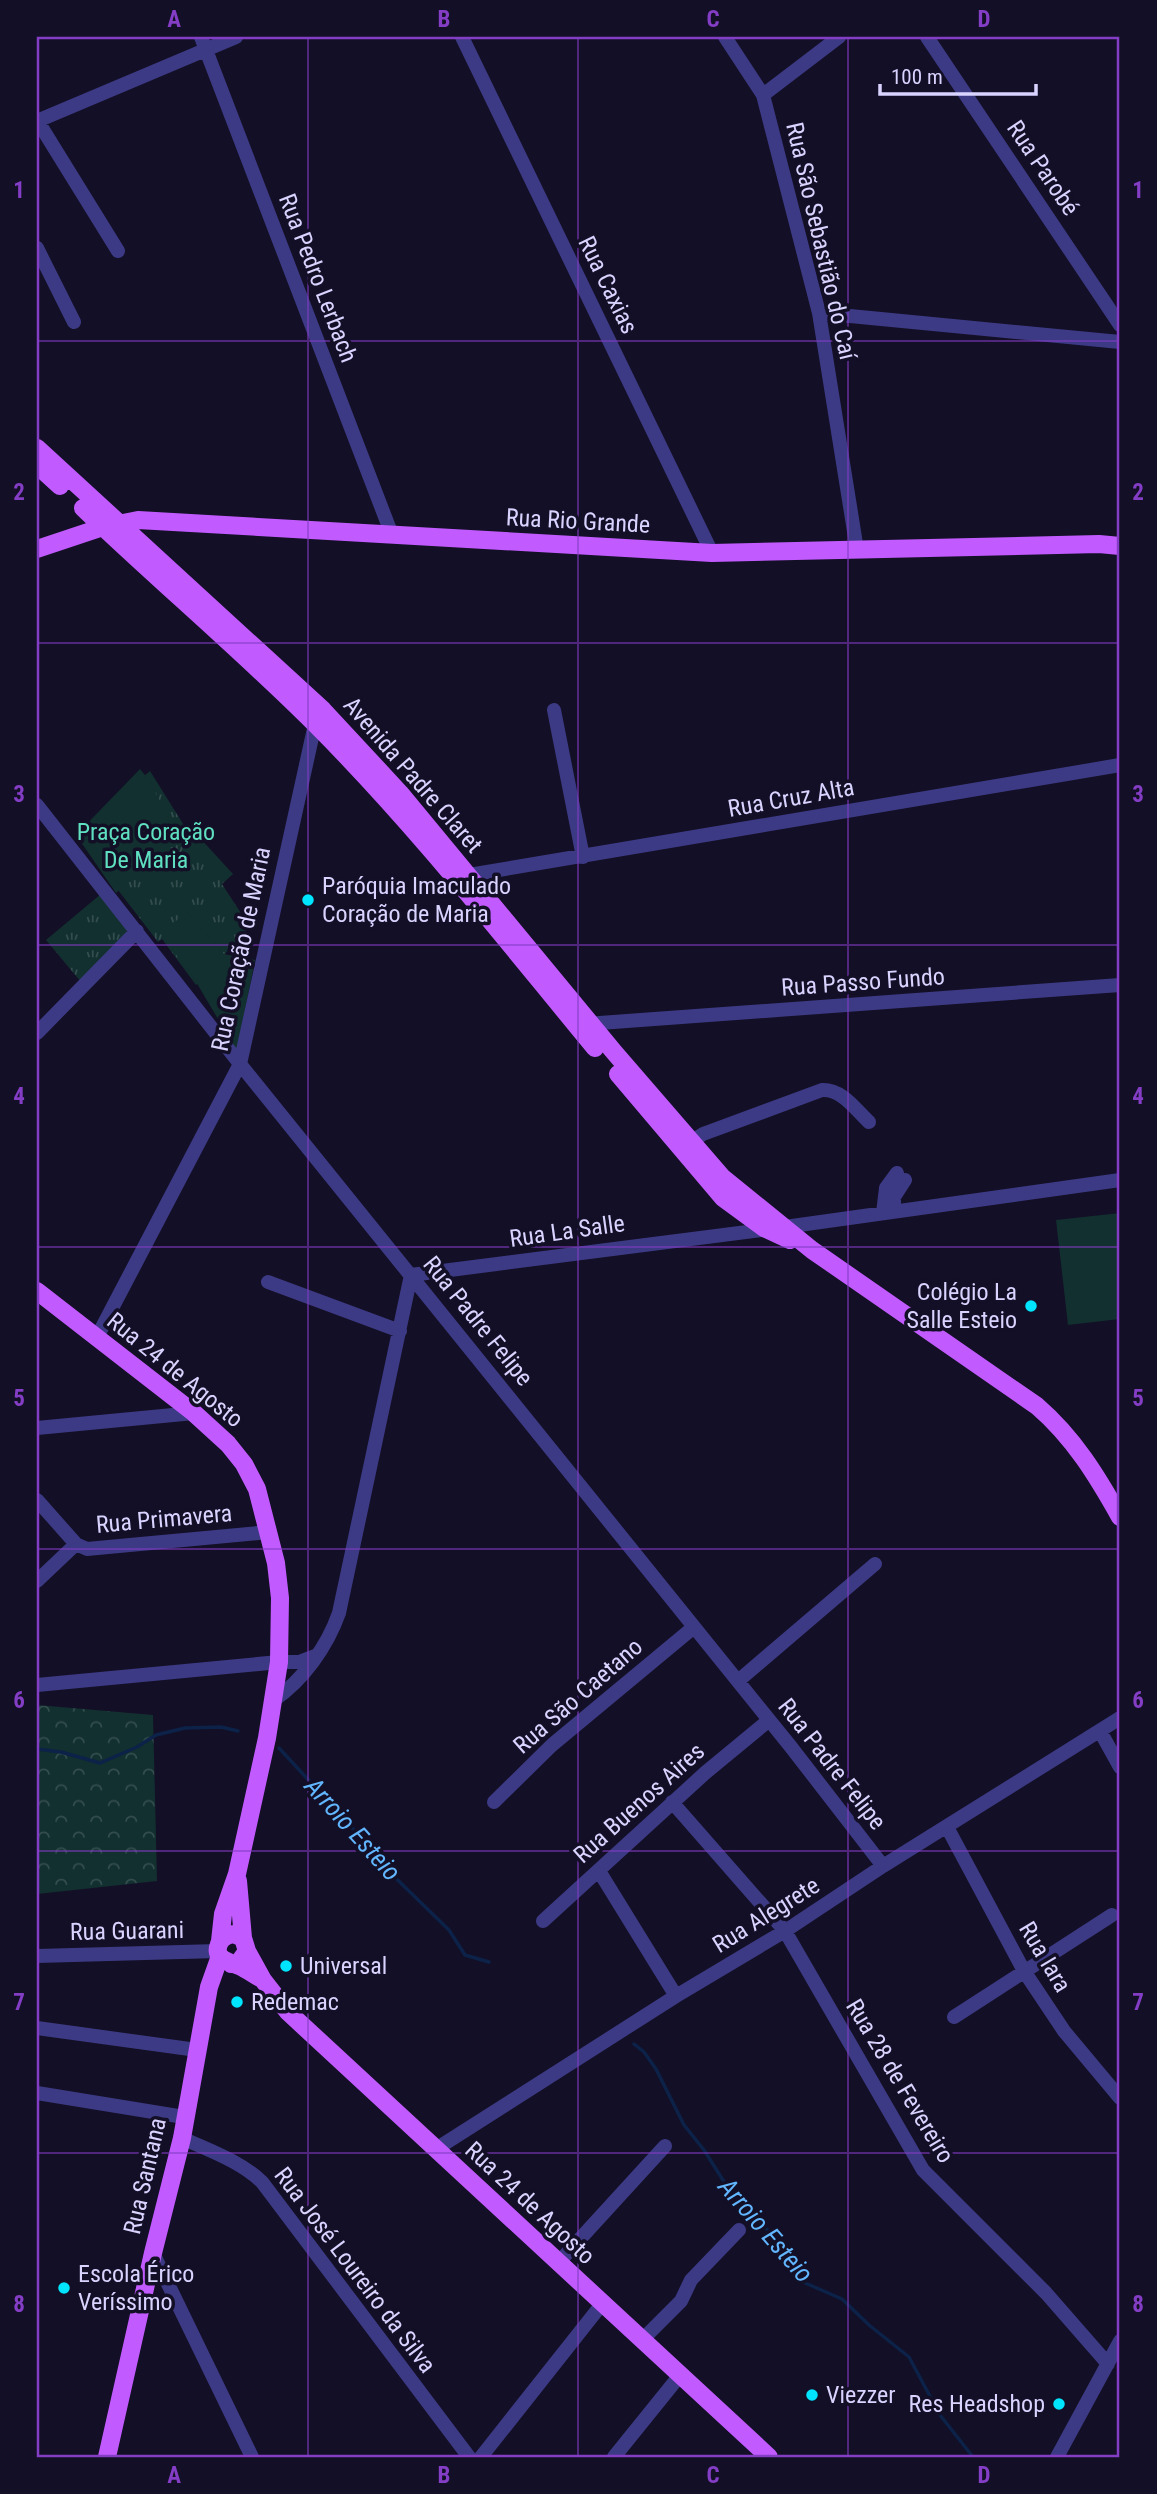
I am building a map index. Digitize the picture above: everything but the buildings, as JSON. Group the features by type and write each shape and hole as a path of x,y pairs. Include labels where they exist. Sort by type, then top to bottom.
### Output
{"main road":[{"name":"Avenida Padre Claret","path":"37,448 110,525"},
{"name":"Avenida Padre Claret","path":"37,465 110,525 400,793 469,875 565,1001"},
{"name":"Rua Rio Grande","path":"37,550 110,525 138,520 712,553 1071,544 1120,546"},
{"name":"Avenida Padre Claret","path":"319,717 391,804 738,1192 813,1250 1037,1406 1078,1448 1120,1517"},
{"name":"Avenida Padre Claret","path":"593,1029 723,1198 764,1228 813,1250"},
{"name":"Rua 24 de Agosto","path":"37,1291 194,1413 228,1444 244,1464 257,1489 269,1532 282,1627 274,1700 237,1874 223,1914 223,1955 263,1980"},
{"name":"Rua 24 de Agosto","path":"237,1874 245,1945 263,1980 288,2012 769,2457"},
{"path":"233,1934 245,1945 243,1959 223,1955 233,1934"},
{"name":"Rua Santana","path":"107,2457 182,2138 209,1987 223,1955"}],"street":[{"path":"118,251 37,120 203,43 236,37"},
{"name":"Rua Caxias","path":"463,37 712,553"},
{"name":"Rua São Sebastião do Caí","path":"725,37 763,95 819,313 857,550"},
{"path":"763,95 839,37"},
{"name":"Rua Parobé","path":"927,37 1120,325"},
{"name":"Rua Pedro Lerbach","path":"203,43 392,535"},
{"path":"37,248 74,322"},
{"path":"819,313 1120,342"},
{"path":"554,710 583,857"},
{"name":"Rua Coração de Maria","path":"97,1337 240,1064 319,717"},
{"name":"Rua Cruz Alta","path":"469,875 1120,765"},
{"name":"Rua Padre Felipe","path":"37,805 240,1064 738,1681 883,1866"},
{"path":"37,1033 137,931"},
{"name":"Rua Passo Fundo","path":"593,1029 1120,985"},
{"path":"691,1142 703,1134 822,1090 833,1090 841,1095 869,1122"},
{"path":"888,1212 886,1188 901,1176"},
{"name":"Rua La Salle","path":"411,1275 1120,1180"},
{"path":"274,1700 289,1689 306,1670 329,1635 339,1613 411,1275"},
{"path":"268,1282 400,1331"},
{"path":"37,1429 194,1413"},
{"path":"37,1500 76,1544"},
{"name":"Rua Primavera","path":"37,1581 76,1544 87,1549 269,1532"},
{"path":"738,1681 875,1564"},
{"name":"Rua São Caetano","path":"494,1802 552,1745 694,1627"},
{"path":"37,1685 299,1662 315,1656"},
{"path":"37,1675 59,1676 110,1671 122,1676"},
{"name":"Rua Alegrete","path":"436,2149 1120,1718"},
{"name":"Rua Buenos Aires","path":"542,1921 672,1802 768,1721"},
{"path":"1100,1731 1120,1767"},
{"name":"Rua 28 de Fevereiro","path":"672,1802 785,1931 923,2170 1046,2293 1108,2364"},
{"name":"Rua Iara","path":"947,1827 1024,1972 1064,2031 1120,2098"},
{"path":"599,1871 677,1996"},
{"path":"954,2017 1112,1914"},
{"name":"Rua Guarani","path":"37,1956 223,1955"},
{"path":"37,2028 197,2050"},
{"path":"37,2093 184,2117"},
{"name":"Rua José Loureiro da Silva","path":"182,2138 235,2162 262,2182 469,2457"},
{"path":"558,2263 665,2146"},
{"path":"642,2340 681,2301 691,2280 739,2230"},
{"path":"153,2253 252,2457"},
{"path":"481,2457 602,2304"},
{"path":"1057,2457 1120,2341"},
{"path":"614,2457 681,2374"}],"green space":[{"path":"140,769 149,780 174,829 145,867 116,893 76,835"},
{"name":"Praça Coração De Maria","path":"150,771 185,827 187,824 233,874 222,884 250,927 196,985 162,939 158,942 118,890 81,830"},
{"path":"101,894 132,931 81,982 46,940"},
{"path":"186,911 224,954 255,960 237,1051 196,982 162,935"},
{"path":"1120,1213 1120,1319 1068,1325 1056,1220"},
{"path":"37,1705 153,1715 157,1881 37,1894"}],"waterway":[{"name":"Arroio Esteio","path":"37,1749 61,1752 100,1763 137,1747 156,1735 185,1728 221,1727 238,1731"},
{"name":"Arroio Esteio","path":"279,1748 350,1825 373,1856 449,1930 465,1955 489,1962"},
{"name":"Arroio Esteio","path":"634,2044 644,2052 656,2069 684,2125 704,2150 738,2204 769,2231 790,2255 803,2282 842,2299 909,2357 940,2415 973,2457"}],"place":[{"name":"Paróquia Imaculado Coração de Maria","path":"308,900"},
{"name":"Colégio La Salle Esteio","path":"1031,1306"},
{"name":"Universal","path":"286,1966"},
{"name":"Redemac","path":"237,2002"},
{"name":"Escola Érico Veríssimo","path":"64,2288"},
{"name":"Viezzer","path":"812,2395"},
{"name":"Res Headshop","path":"1059,2404"}]}
